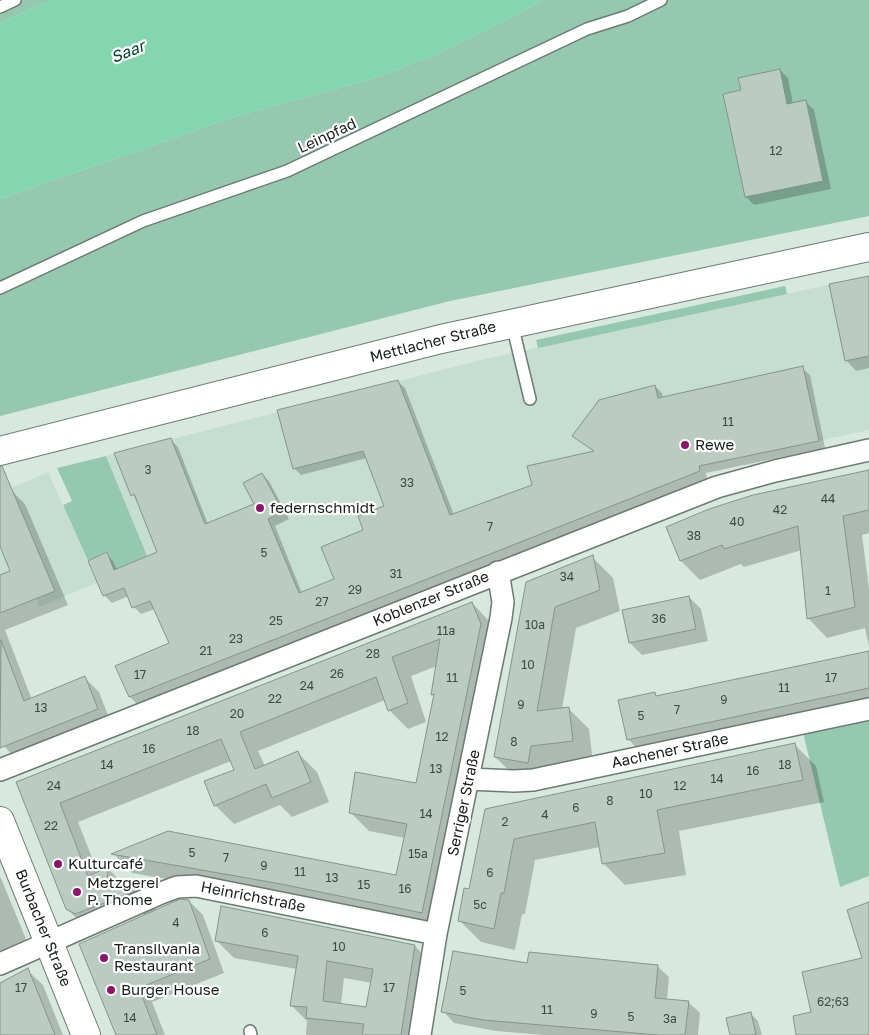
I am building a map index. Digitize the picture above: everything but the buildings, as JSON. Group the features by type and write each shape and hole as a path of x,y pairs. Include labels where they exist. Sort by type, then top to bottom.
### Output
{"street":[{"name":"Mettlacher Straße","path":"0,451 441,339 869,247"},
{"name":"Koblenzer Straße","path":"0,770 717,487 775,470 869,450"},
{"name":"Serriger Straße","path":"420,1035 436,934 470,779 501,618 503,602 498,572"},
{"name":"Aachener Straße","path":"470,779 533,780 869,709"},
{"name":"Burbacher Straße","path":"0,821 86,1035"},
{"name":"Heinrichstraße","path":"0,964 178,887 196,886 436,934"}],"lane":[{"path":"0,7 15,0"},
{"name":"Leinpfad","path":"0,288 143,221 287,171 587,29 628,16 662,0"},
{"path":"512,324 530,399"}],"shaded area":[{"path":"0,0 51,0 0,23"},
{"path":"543,0 869,0 869,216 450,301 0,416 0,199 237,116 368,80 436,55"},
{"path":"869,276 869,430 700,466 700,471 416,584 403,552 187,638 155,576 106,456 485,359"},
{"path":"785,286 787,294 538,348 536,340"},
{"path":"106,456 147,556 114,570 106,552 88,561 63,505 72,501 57,468"},
{"path":"48,472 97,583 39,607 35,595 22,601 23,604 0,613 0,481 7,478 12,488"},
{"path":"869,709 869,876 840,887 801,724"}],"water":[{"name":"Saar","path":"51,0 543,0 436,55 368,80 237,116 0,199 0,23"}],"place":[{"name":"Rewe","path":"685,445"},
{"name":"federnschmidt","path":"260,508"},
{"name":"Kulturcafé","path":"58,864"},
{"name":"Metzgerei P. Thome","path":"77,892"},
{"name":"Transilvania Restaurant","path":"104,958"},
{"name":"Burger House","path":"111,990"}]}
